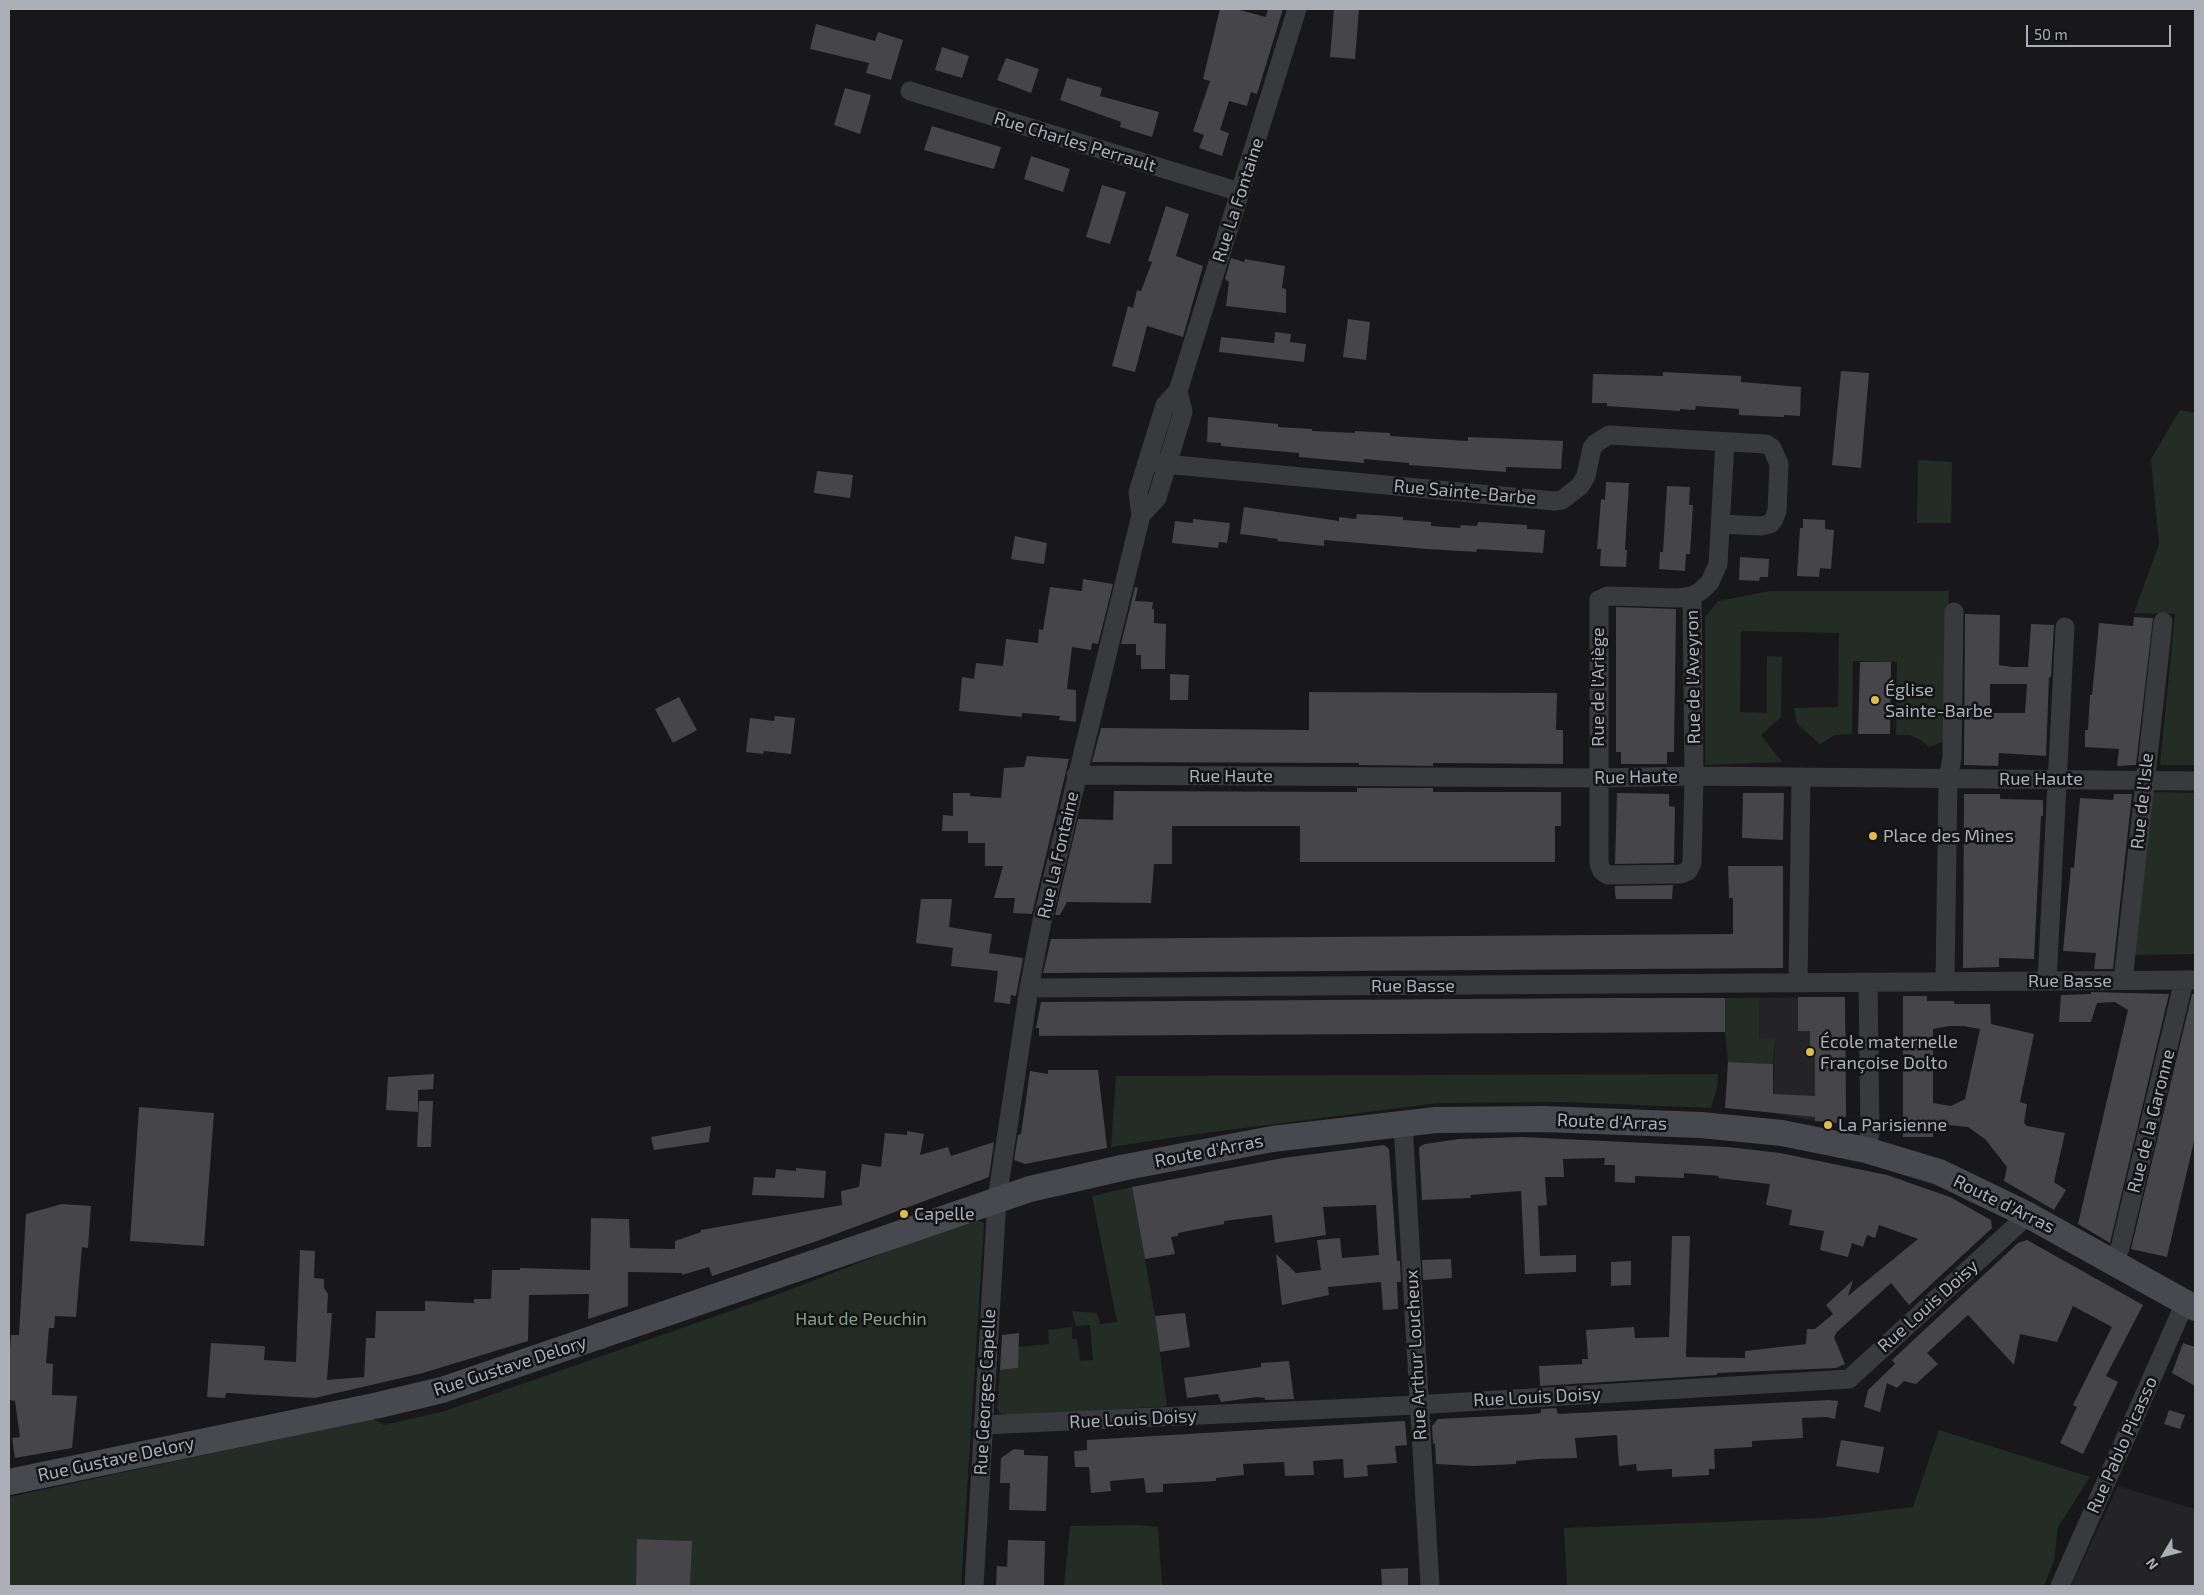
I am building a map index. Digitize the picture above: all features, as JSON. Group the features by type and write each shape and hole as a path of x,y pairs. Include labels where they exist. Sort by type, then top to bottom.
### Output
{"main road":[{"name":"Route d'Arras","path":"997,1199 1030,1189 1126,1166 1272,1138 1436,1120 1544,1119 1701,1125 1782,1133 1866,1150 1940,1172 2028,1215 2113,1261 2190,1306"},
{"name":"Rue Gustave Delory","path":"9,1482 370,1407 442,1390 997,1199"}],"street":[{"name":"Rue La Fontaine","path":"997,1199 1029,988 1042,920 1141,515 1138,492 1165,405 1178,391 1297,9"},
{"name":"Rue Charles Perrault","path":"910,90 1240,192"},
{"name":"Rue La Fontaine","path":"1141,515 1157,498 1183,412 1178,391"},
{"name":"Rue Sainte-Barbe","path":"1148,461 1554,501 1562,500 1580,486 1586,476 1592,448 1596,443 1609,435 1766,444 1772,448 1779,464 1778,511 1770,524 1761,526 1721,524"},
{"path":"1692,596 1701,591 1710,582 1718,564 1726,442"},
{"name":"Rue de l'Ariège","path":"1682,874 1608,875 1602,871 1598,864 1599,600 1608,596 1679,598 1692,596"},
{"name":"Rue de l'Aveyron","path":"1682,874 1688,870 1692,863 1694,776 1692,596"},
{"path":"1801,777 1798,983 1945,981 1948,780 1952,756 1954,612"},
{"name":"Rue de l'Isle","path":"2123,980 2162,622"},
{"path":"2047,981 2065,627"},
{"name":"Rue Haute","path":"1076,775 1599,778 1694,776 2195,781"},
{"name":"Rue Basse","path":"1945,981 2190,980"},
{"name":"Rue de la Garonne","path":"2113,1261 2120,1248 2190,980"},
{"name":"Rue Basse","path":"1029,988 1798,983"},
{"path":"1866,1150 1870,1133 1868,983"},
{"name":"Rue Arthur Loucheux","path":"1403,1124 1430,1586"},
{"name":"Rue Georges Capelle","path":"974,1586 997,1199"},
{"name":"Rue Louis Doisy","path":"983,1425 1418,1404 1849,1378 2028,1215"},
{"name":"Rue Pablo Picasso","path":"2060,1586 2190,1306"}],"shaded area":[{"name":"École maternelle Françoise Dolto","path":"1821,997 1821,1030 1846,1031 1846,1117 1838,1116 1838,1123 1815,1121 1773,1113 1775,1040 1759,1039 1760,998"},
{"path":"2118,1486 2195,1509 2195,1586 2071,1586"}],"green space":[{"path":"2180,410 2195,413 2195,765 2160,765 2175,614 2134,613 2159,544 2151,459"},
{"path":"1918,460 1952,462 1951,523 1917,523"},
{"path":"1770,591 1949,591 1947,733 1943,742 1929,747 1910,735 1896,735 1897,662 1853,661 1852,734 1835,735 1820,744 1797,724 1794,708 1838,707 1839,633 1741,631 1740,712 1767,713 1767,656 1782,657 1781,717 1761,735 1782,762 1705,765 1705,617 1718,601"},
{"path":"2147,792 2195,793 2195,954 2130,955"},
{"path":"1725,998 1760,998 1759,1038 1775,1039 1773,1064 1728,1062 1725,1032"},
{"path":"1718,1074 1717,1088 1711,1108 1566,1102 1438,1103 1111,1147 1116,1076"},
{"path":"1132,1187 1155,1316 1167,1406 1005,1417 997,1410 1000,1370 1017,1368 1018,1347 1049,1344 1048,1330 1072,1327 1072,1339 1077,1339 1080,1361 1093,1360 1090,1325 1076,1326 1072,1311 1095,1313 1098,1315 1100,1324 1117,1322 1092,1196"},
{"name":"Haut de Peuchin","path":"971,1219 984,1223 961,1586 690,1586 691,1541 638,1539 636,1586 9,1586 9,1497 372,1419 384,1425 445,1411 779,1294"},
{"path":"1939,1430 2090,1477 2058,1527 2054,1560 2044,1586 1567,1586 1564,1528 1822,1518 1913,1507"},
{"path":"1137,1525 1158,1527 1162,1586 1064,1586 1070,1526"}],"building":[{"path":"1220,9 1236,9 1266,17 1268,9 1283,9 1257,94 1251,92 1247,106 1229,101 1220,130 1229,133 1222,156 1199,148 1204,135 1193,131 1210,81 1203,79"},
{"path":"1334,9 1359,9 1355,59 1330,57"},
{"path":"816,24 875,41 878,32 903,40 891,80 866,73 869,63 810,49"},
{"path":"942,47 969,56 962,78 935,70"},
{"path":"1006,58 1039,69 1031,93 997,80"},
{"path":"1067,78 1102,88 1100,96 1159,112 1152,137 1120,127 1121,122 1060,100"},
{"path":"845,88 871,95 860,134 834,125"},
{"path":"932,126 1001,147 994,169 924,150"},
{"path":"1031,156 1070,169 1063,192 1024,179"},
{"path":"1102,185 1126,192 1110,244 1086,237"},
{"path":"1166,206 1189,214 1176,256 1203,266 1183,337 1147,326 1135,372 1112,366 1128,306 1133,308 1137,290 1141,291 1152,262 1148,261"},
{"path":"1231,258 1244,262 1245,259 1285,266 1282,288 1286,289 1286,313 1226,306 1229,282 1225,279"},
{"path":"1348,319 1370,322 1366,360 1343,357"},
{"path":"1275,332 1291,334 1290,342 1306,344 1304,362 1219,352 1221,337 1274,343"},
{"path":"1841,371 1869,373 1861,468 1832,465"},
{"path":"1663,372 1741,376 1741,382 1801,387 1800,416 1739,415 1739,409 1696,406 1695,410 1680,409 1680,411 1607,406 1607,403 1592,403 1593,374 1663,376"},
{"path":"1208,417 1278,424 1278,427 1312,429 1312,431 1390,433 1390,436 1468,441 1468,437 1563,441 1561,469 1506,467 1506,472 1409,465 1409,463 1364,459 1364,463 1299,457 1299,453 1221,446 1221,443 1207,442"},
{"path":"817,471 853,475 850,498 814,493"},
{"path":"1606,482 1629,483 1625,550 1627,550 1626,567 1600,566 1601,549 1597,549 1601,499 1605,500"},
{"path":"1667,486 1690,487 1689,505 1693,505 1690,554 1686,554 1685,571 1659,569 1660,552 1663,552"},
{"path":"1244,507 1339,521 1339,517 1356,519 1357,514 1403,517 1403,520 1431,522 1431,526 1460,528 1461,525 1477,526 1478,522 1527,525 1527,529 1545,530 1543,553 1477,549 1476,552 1324,540 1324,546 1277,541 1278,539 1240,534"},
{"path":"1193,519 1230,523 1227,543 1219,542 1218,548 1172,543 1175,521 1193,523"},
{"path":"1803,519 1825,520 1825,529 1834,530 1831,569 1820,568 1819,577 1797,576 1800,528 1803,528"},
{"path":"1015,536 1047,543 1044,564 1011,559"},
{"path":"1740,557 1769,559 1768,577 1760,577 1759,581 1739,580"},
{"path":"1083,579 1113,584 1098,644 1092,643 1091,650 1072,647 1067,689 1076,690 1076,722 1059,720 1060,716 1022,713 1022,717 959,711 962,677 974,679 976,663 1003,666 1006,639 1038,643 1039,629 1043,630 1050,587 1082,591"},
{"path":"1135,587 1138,588 1135,601 1153,602 1154,623 1166,624 1165,669 1141,669 1141,655 1136,655 1136,644 1121,644"},
{"path":"1616,607 1676,609 1674,752 1667,752 1667,764 1621,764 1621,752 1616,752"},
{"path":"1965,614 2000,615 1999,665 2013,667 2028,667 2031,624 2054,625 2051,677 2049,677 2046,756 1999,753 1998,766 1964,765","holes":["1990,684 2027,684 2025,713 1990,713"]},
{"path":"2134,617 2153,618 2136,765 2117,766 2119,749 2085,747 2085,730 2088,730 2090,695 2092,695 2099,623 2133,626"},
{"name":"Église Sainte-Barbe","path":"1860,662 1891,662 1890,734 1858,734"},
{"path":"1170,674 1189,675 1188,700 1170,700"},
{"path":"1309,692 1557,693 1556,730 1563,730 1563,764 1433,763 1433,766 1359,765 1359,763 1092,762 1101,728 1309,730"},
{"path":"679,697 697,730 673,743 655,709"},
{"path":"775,716 795,718 791,754 764,751 763,754 746,752 750,718 774,721"},
{"path":"1027,756 1069,759 1032,914 1013,913 1015,898 994,898 1003,866 985,866 985,843 968,843 968,831 942,831 943,815 953,816 953,793 970,793 970,796 1001,798 1004,768 1024,767"},
{"path":"1357,788 1433,788 1433,792 1561,792 1561,826 1555,826 1555,862 1300,862 1300,826 1172,826 1172,864 1154,864 1151,903 1067,902 1060,915 1055,915 1078,819 1113,820 1114,791 1357,792"},
{"path":"1617,793 1669,794 1669,806 1675,807 1674,863 1615,864"},
{"path":"1743,793 1784,793 1783,840 1742,838"},
{"path":"1964,794 2000,794 2000,799 2043,800 2034,959 1999,958 1999,967 1963,968"},
{"path":"2114,794 2132,794 2113,969 2094,969 2096,953 2063,951 2071,867 2074,868 2080,798 2113,800"},
{"path":"1728,866 1783,866 1783,968 1043,973 1051,939 1733,934 1733,898 1729,898"},
{"path":"1673,885 1672,899 1616,899 1615,886"},
{"path":"921,899 952,899 949,927 992,934 989,953 1023,958 1016,996 1011,995 1010,1004 994,1002 998,971 951,966 953,948 916,943"},
{"path":"2091,992 2169,994 2110,1243 2078,1224 2128,1010 2115,1002 2097,1003 2091,1022 2059,1022 2061,995 2091,994"},
{"path":"2192,994 2195,994 2195,1137 2167,1257 2131,1249"},
{"path":"1903,996 1927,996 1927,1001 1954,1001 1954,1004 1990,1004 1991,1024 2034,1034 2020,1102 2027,1104 2024,1123 2027,1126 2065,1133 2054,1182 2066,1190 2054,1210 2004,1181 2007,1167 1985,1139 1968,1127 1948,1125 1933,1129 1933,1137 1903,1137","holes":["1963,1026 1980,1029 1965,1099 1951,1106 1933,1103 1933,1029"]},
{"path":"1798,997 1845,997 1846,1117 1838,1116 1838,1123 1815,1121 1815,1117 1725,1108 1728,1062 1773,1064 1773,1094 1815,1096 1815,1050 1810,1050 1810,1031 1798,1031"},
{"path":"1725,998 1725,1032 1039,1036 1039,1028 1036,1028 1041,1002"},
{"path":"1048,1070 1098,1070 1107,1148 1025,1164 1014,1160 1018,1135 1021,1134 1030,1071 1048,1074"},
{"path":"434,1074 433,1089 418,1090 418,1112 386,1110 388,1077"},
{"path":"419,1101 433,1101 431,1147 417,1147"},
{"path":"139,1107 214,1113 204,1246 130,1241"},
{"path":"711,1126 709,1142 654,1150 651,1137"},
{"path":"907,1131 924,1134 920,1155 948,1147 951,1156 994,1142 989,1177 817,1241 712,1276 709,1267 682,1275 682,1273 628,1272 628,1306 588,1319 589,1294 529,1295 528,1341 423,1373 315,1398 226,1393 225,1398 207,1397 211,1343 263,1346 265,1347 264,1360 296,1362 300,1250 315,1251 314,1278 324,1279 324,1288 328,1294 327,1313 332,1313 327,1380 364,1377 364,1379 366,1338 375,1338 376,1311 425,1311 425,1301 474,1303 474,1299 491,1299 492,1270 520,1270 520,1268 590,1270 591,1218 629,1219 630,1248 675,1249 675,1241 701,1232 701,1230 842,1205 841,1191 859,1187 862,1164 881,1167 885,1133 907,1135"},
{"path":"1522,1137 1728,1147 1780,1153 1887,1175 1950,1197 1991,1220 1992,1228 1909,1305 1891,1283 1837,1332 1834,1337 1845,1364 1836,1368 1717,1373 1717,1375 1540,1386 1539,1366 1582,1364 1582,1359 1588,1359 1586,1330 1634,1327 1635,1338 1669,1337 1672,1236 1690,1236 1686,1357 1745,1358 1745,1351 1806,1344 1807,1329 1815,1329 1833,1314 1826,1305 1853,1280 1848,1296 1918,1239 1879,1225 1875,1238 1867,1235 1863,1247 1852,1243 1848,1257 1820,1250 1824,1231 1789,1225 1792,1210 1766,1205 1770,1184 1684,1173 1684,1178 1635,1176 1635,1183 1615,1182 1615,1165 1604,1165 1605,1158 1563,1159 1564,1177 1545,1177 1547,1205 1538,1206 1540,1256 1576,1255 1576,1272 1525,1274 1521,1191 1470,1195 1471,1198 1422,1200 1419,1147 1425,1144 1459,1139"},
{"path":"1384,1145 1389,1149 1397,1261 1400,1261 1401,1282 1397,1282 1398,1309 1383,1310 1381,1282 1328,1287 1329,1295 1282,1305 1276,1254 1296,1273 1321,1270 1317,1240 1340,1238 1342,1258 1379,1255 1376,1205 1323,1207 1326,1235 1275,1243 1272,1215 1224,1221 1224,1224 1178,1233 1178,1236 1171,1237 1175,1254 1145,1259 1132,1187 1283,1158"},
{"path":"796,1168 826,1171 824,1198 752,1195 754,1177 775,1178 776,1169 796,1171"},
{"path":"62,1204 91,1206 88,1248 82,1247 76,1317 55,1316 54,1328 49,1328 46,1363 53,1364 52,1395 77,1396 72,1448 15,1458 12,1438 20,1437 15,1401 9,1400 9,1365 11,1335 19,1335 26,1214"},
{"path":"2027,1240 2143,1305 2106,1376 2118,1382 2083,1454 2060,1443 2077,1407 2073,1405 2112,1327 2073,1306 2057,1342 2020,1334 2014,1365 1968,1315 1927,1353 1938,1364 1916,1384 1904,1381 1897,1388 1887,1383 1880,1412 1864,1407 1868,1390 1895,1364 1892,1360 2018,1243"},
{"path":"1451,1259 1452,1278 1423,1280 1422,1260"},
{"path":"1631,1261 1631,1285 1611,1286 1611,1262"},
{"path":"1185,1313 1190,1347 1160,1352 1155,1316"},
{"path":"1019,1333 1018,1368 1000,1370 1002,1335"},
{"path":"2183,1343 2195,1347 2195,1386 2172,1373"},
{"path":"1289,1361 1294,1399 1265,1400 1265,1398 1257,1397 1221,1402 1218,1394 1187,1398 1184,1378 1261,1367 1261,1363"},
{"path":"1838,1401 1835,1419 1827,1417 1802,1418 1803,1438 1752,1441 1752,1447 1714,1449 1715,1469 1709,1469 1709,1475 1672,1477 1672,1469 1637,1471 1636,1464 1619,1466 1617,1435 1575,1438 1577,1458 1516,1461 1516,1464 1474,1466 1436,1464 1435,1443 1433,1444 1432,1426 1438,1419 1534,1414 1541,1413 1541,1409 1556,1408 1558,1414"},
{"path":"2169,1410 2185,1415 2180,1429 2164,1424"},
{"path":"1405,1421 1407,1445 1395,1446 1397,1463 1367,1465 1368,1476 1344,1478 1343,1459 1313,1461 1314,1475 1285,1476 1284,1462 1243,1464 1244,1475 1216,1478 1216,1481 1163,1484 1163,1492 1146,1493 1144,1478 1110,1481 1111,1491 1091,1493 1089,1467 1075,1467 1074,1451 1087,1450 1087,1440"},
{"path":"1841,1440 1884,1447 1879,1473 1836,1466"},
{"path":"1014,1449 1024,1450 1024,1455 1048,1456 1046,1511 1009,1510 1010,1483 1000,1483 1001,1458"},
{"path":"637,1539 692,1541 690,1586 636,1586"},
{"path":"1008,1540 1045,1541 1044,1586 996,1586 997,1566 1007,1567"},
{"path":"1408,1568 1408,1586 1382,1586 1381,1569"}],"place":[{"name":"Église Sainte-Barbe","path":"1875,700"},
{"name":"Place des Mines","path":"1873,836"},
{"name":"École maternelle Françoise Dolto","path":"1810,1052"},
{"name":"La Parisienne","path":"1828,1125"},
{"name":"Capelle","path":"904,1214"}]}
